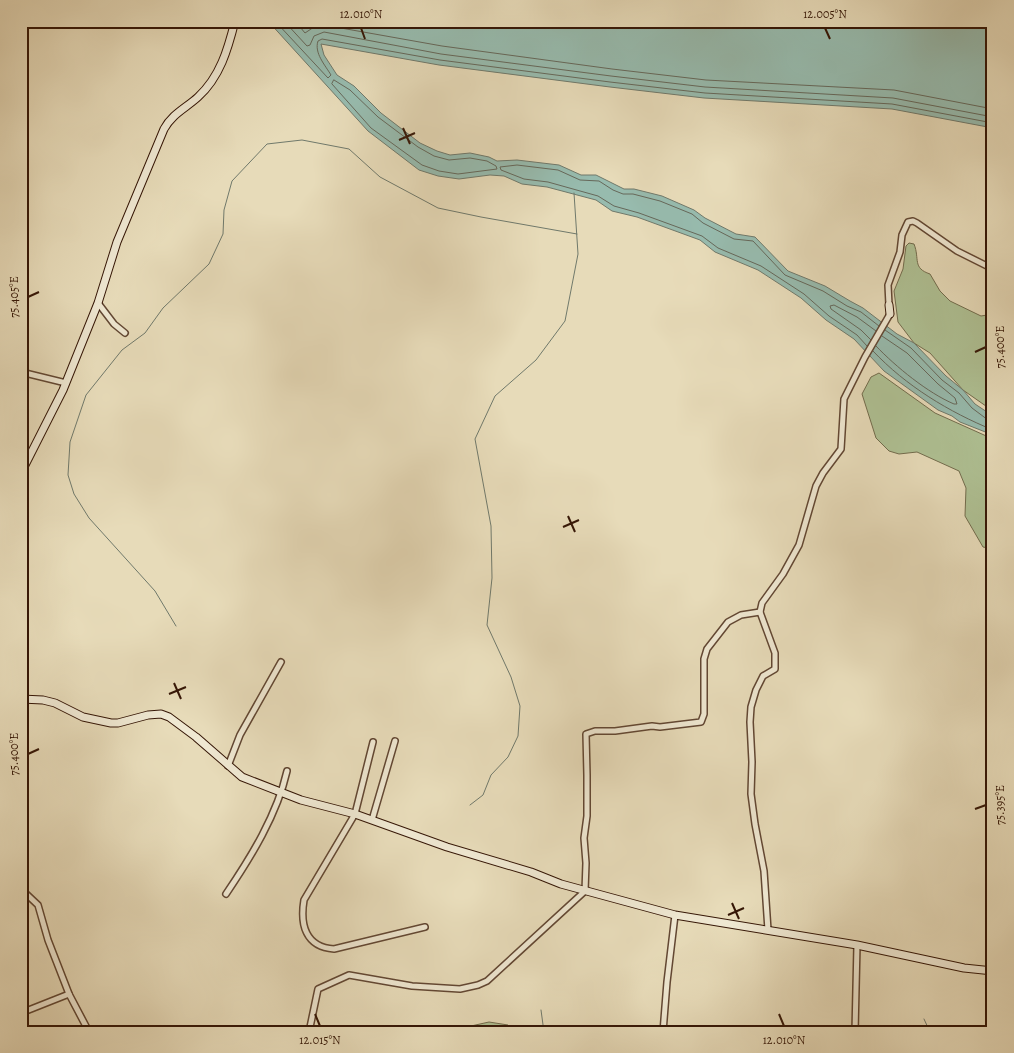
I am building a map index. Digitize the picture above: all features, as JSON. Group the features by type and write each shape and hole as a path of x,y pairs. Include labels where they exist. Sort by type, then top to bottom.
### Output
{"main road":[{"path":"21,473 42,435 66,383 98,303 117,242 168,122 198,97 219,70 230,44 235,21"},
{"path":"889,304 890,314"},
{"path":"21,699 43,700 55,703 83,717 111,723 161,714 169,717 196,737 242,777 301,800 355,814 447,847 585,891 675,914 857,945 964,968 993,970"}],"street":[{"path":"889,304 888,285 900,252 902,235 908,222 913,221 917,223 957,251 993,269"},
{"path":"98,303 114,324 125,333"},
{"path":"768,930 764,871 751,794 750,722 751,707 756,690 763,676 775,668 775,653 760,612 762,603 783,574 799,545 816,486 841,449 844,400 865,357 890,314"},
{"path":"21,372 66,383"},
{"path":"309,1032 318,988 349,975 412,986 460,989 487,981 585,891 586,863 584,838 587,816 586,734 596,731 615,731 701,722 704,714 704,659 707,650 728,622 741,615 760,612"},
{"path":"228,766 240,735 280,662"},
{"path":"373,742 355,814 304,900 301,915 305,930 311,940 318,945 324,949 334,950 425,927"},
{"path":"372,820 395,742"},
{"path":"226,894 261,838 282,792 287,771"},
{"path":"21,889 38,905 48,940 69,994 89,1032"},
{"path":"663,1032 675,914"},
{"path":"855,1032 857,945"},
{"path":"21,1013 69,994"}],"green space":[{"path":"909,243 914,244 921,269 930,274 940,291 950,301 981,316 993,314 993,411 963,390 930,353 914,343 898,322 894,291 903,269 906,246"},
{"path":"879,373 935,413 993,439 993,549 983,547 965,516 966,488 959,471 917,452 899,454 889,451 876,438 862,394 871,377"},
{"path":"489,1022 508,1025 515,1032 460,1032 471,1026"}],"water":[{"path":"45,21 101,21 66,25"},
{"path":"268,21 993,21 993,128 892,109 704,98 610,87 439,65 321,44 324,55 337,75 354,86 381,113 420,143 437,151 450,155 470,153 489,157 497,161 517,160 559,165 581,175 596,175 624,189 634,189 662,196 694,210 736,234 755,237 788,271 825,286 863,308 897,334 914,343 975,404 993,416 993,435 960,422 938,410 884,371 854,339 826,320 801,298 758,270 715,252 700,240 637,217 612,211 596,200 547,187 522,184 504,176 490,175 459,179 438,176 419,170 368,131"}],"waterway":[{"path":"176,626 155,591 89,518 74,494 68,475 70,442 86,395 122,350 145,333 163,308 209,264 223,234 224,210 232,181 267,144 302,140 349,149 380,177 438,208 577,234"},
{"path":"470,805 483,795 491,775 508,757 518,736 520,706 511,677 487,625 492,578 491,526 475,439 495,396 536,360 565,321 578,254 574,193"},
{"path":"541,1010 544,1032"},
{"path":"924,1019 930,1032"}]}
